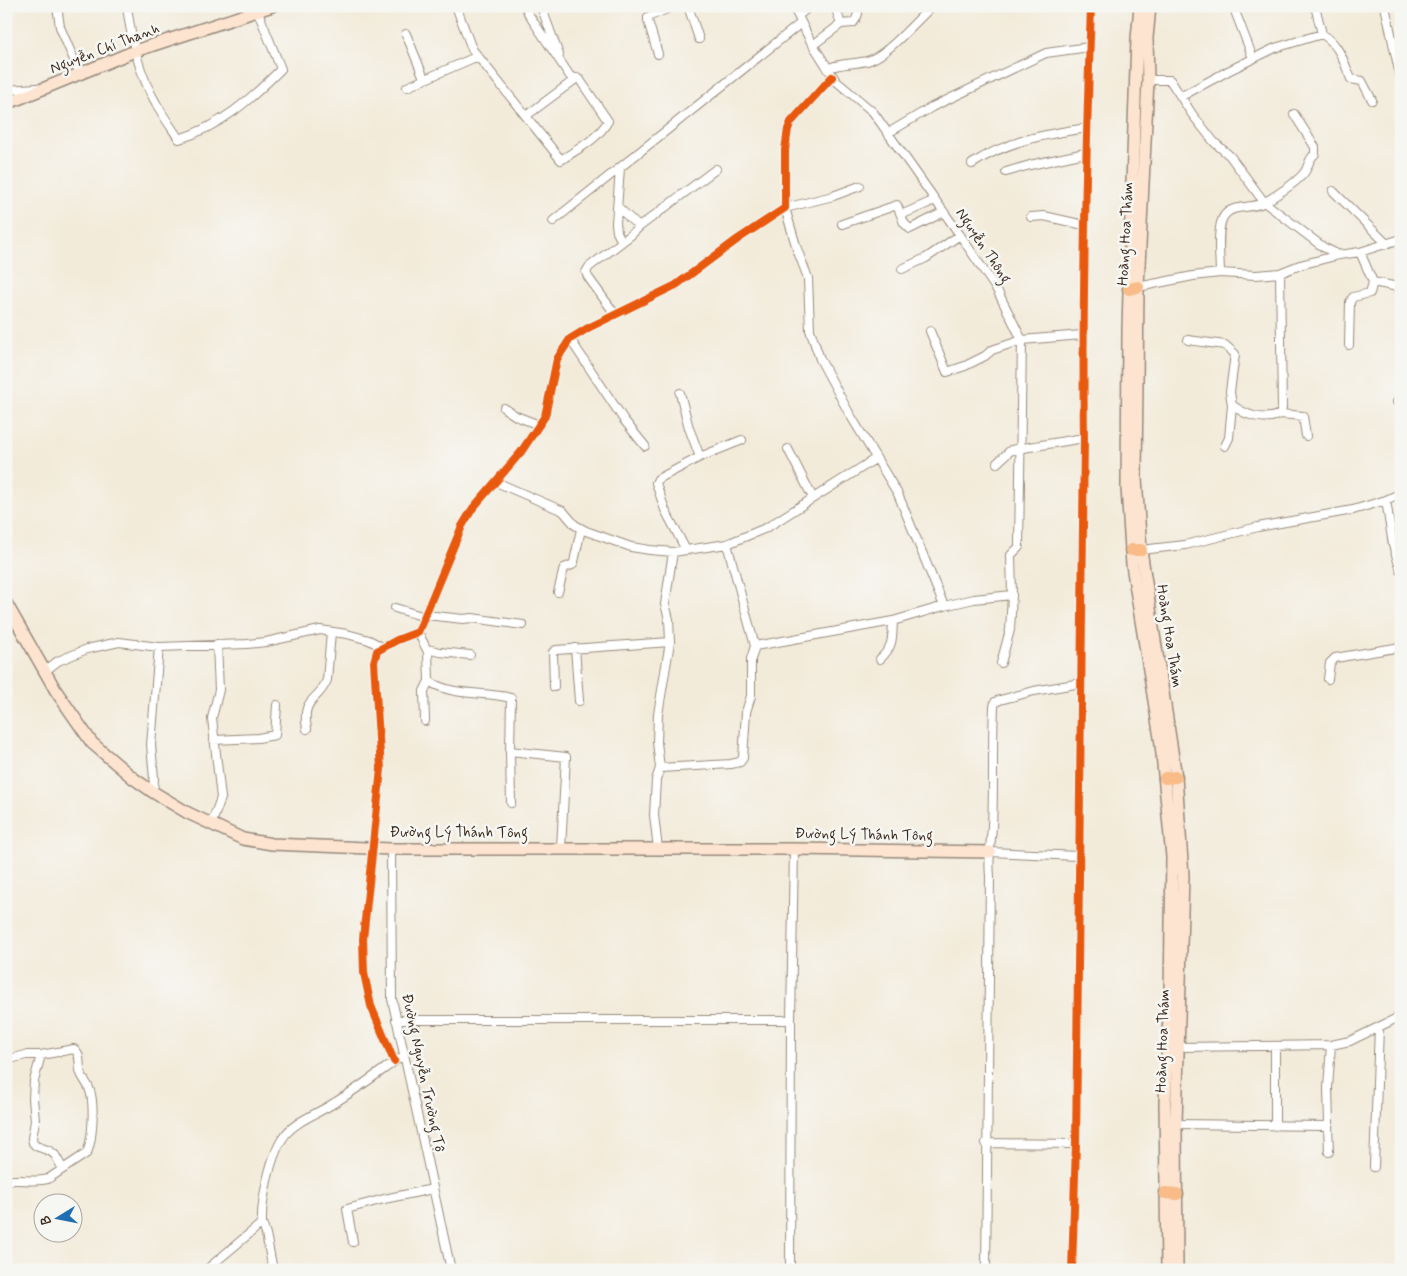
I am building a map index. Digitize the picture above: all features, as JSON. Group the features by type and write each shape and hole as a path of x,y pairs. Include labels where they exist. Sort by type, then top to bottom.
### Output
{"main road":[{"name":"Nguyễn Chí Thanh","path":"6,104 136,52 272,6"},
{"name":"Hoàng Hoa Thám","path":"1140,6 1137,39 1134,288 1127,488 1161,744 1170,778 1183,876 1176,1124 1167,1270"},
{"name":"Hoàng Hoa Thám","path":"1134,288 1148,80 1147,38 1150,6"},
{"name":"Đường Lý Thánh Tông","path":"6,603 56,691 92,743 133,778 153,792 211,825 243,839 272,844 391,849 794,849 990,852"},
{"name":"Hoàng Hoa Thám","path":"1170,778 1172,897 1165,1102 1178,1270"}],"street":[{"path":"57,6 60,27 80,74"},
{"path":"127,6 136,52 147,86 156,104 179,139 198,133 248,101 280,69 258,12"},
{"path":"456,6 472,49 561,160 592,140 601,132 608,121 577,78 570,76 529,15 525,6"},
{"path":"541,6 564,66"},
{"path":"658,54 648,17 674,6"},
{"path":"688,6 699,39"},
{"name":"Nguyễn Thông","path":"793,6 813,46 832,77 873,112 960,235 997,290 1022,340 1019,547 1012,556 1010,630 1000,663"},
{"path":"553,222 799,20 810,6"},
{"path":"835,6 841,24"},
{"path":"813,46 841,24 853,23 857,18 857,6"},
{"path":"827,69 842,64 858,63 882,54 932,6"},
{"path":"1072,1270 1076,1144 1084,438 1082,335 1091,6"},
{"path":"1233,6 1253,58"},
{"path":"1316,6 1322,34"},
{"path":"1385,6 1401,80"},
{"path":"406,34 424,78"},
{"path":"1182,96 1275,48 1322,34 1331,39 1341,53 1351,79 1362,81 1372,100"},
{"path":"888,132 932,107 1046,52 1089,47"},
{"path":"407,87 478,56"},
{"path":"832,77 790,122 785,150 785,208 808,278 810,330 820,359 898,494 944,606"},
{"path":"526,116 577,78"},
{"path":"1148,80 1170,80 1192,114 1214,142 1230,156 1264,202 1323,247 1339,255"},
{"path":"6,90 46,87"},
{"path":"1220,273 1220,227 1222,217 1236,208 1264,202 1300,178 1316,152 1315,147 1294,114"},
{"path":"972,164 982,157 1023,140 1045,134 1087,128"},
{"path":"1006,172 1086,153"},
{"path":"620,168 616,223 617,232 622,242"},
{"path":"615,314 588,278 586,272 589,267 716,169"},
{"path":"394,1061 371,1006 364,973 363,939 371,848 381,769 374,662 377,651 382,647 418,632 462,526 473,508 521,452 545,416 557,359 570,339 676,284 785,208 834,196 860,186"},
{"path":"1333,191 1387,244"},
{"path":"901,215 935,200"},
{"path":"842,224 896,205 910,229 944,212"},
{"path":"618,207 639,227"},
{"path":"1031,217 1044,216 1084,225"},
{"path":"902,269 926,258 960,235"},
{"path":"1134,288 1168,280 1220,273 1280,273 1300,265 1339,255 1360,252 1401,239"},
{"path":"1349,345 1350,302 1353,297 1370,293 1372,282 1360,252"},
{"path":"1280,273 1282,408 1280,414"},
{"path":"1372,282 1398,286 1401,291"},
{"path":"930,331 948,372 985,356 992,350 1022,340 1082,335"},
{"path":"570,339 624,420 645,446"},
{"path":"1188,340 1224,344 1235,354 1230,392 1232,405 1229,438 1225,446"},
{"path":"680,393 689,428 700,457"},
{"path":"1232,405 1256,418 1280,414 1302,416 1306,436"},
{"path":"504,408 516,416 539,425"},
{"path":"997,463 1006,452 1021,447 1084,438"},
{"path":"686,550 665,510 656,484 658,479 700,457 742,440"},
{"path":"788,449 813,498"},
{"path":"496,482 563,511 581,529 631,547 673,552 727,544 766,528 876,458"},
{"path":"1136,550 1195,543 1258,527 1353,510 1401,494"},
{"path":"1386,500 1393,545 1401,570"},
{"path":"558,592 564,568 572,565 574,562 581,529"},
{"path":"660,768 731,764 740,762 743,758 746,712 751,696 751,659 755,646 727,544"},
{"path":"658,849 654,816 656,780 660,768 657,742 658,714 670,642 669,619 665,604 673,552"},
{"path":"755,646 893,621 974,599 1012,595"},
{"path":"395,608 425,616 472,618 523,625"},
{"path":"880,658 888,651 892,643 893,621"},
{"path":"45,671 58,662 87,649 119,642 159,647 266,642 320,630 369,640 382,647"},
{"path":"307,730 306,716 309,702 327,680 331,632"},
{"path":"418,632 427,649 429,680 424,691 425,721"},
{"path":"554,687 553,652 556,650 670,642"},
{"path":"211,825 222,798 212,718 219,690 217,644"},
{"path":"153,792 154,778 151,745 159,647"},
{"path":"575,648 579,702"},
{"path":"1328,679 1331,661 1335,658 1401,648"},
{"path":"427,649 470,655"},
{"path":"429,680 438,686 466,693 500,695 511,698 511,803"},
{"path":"986,1270 990,852 995,702 1034,691 1081,683"},
{"path":"214,740 258,738 275,735 277,704"},
{"path":"510,752 566,757 561,848"},
{"name":"Đường Nguyễn Trường Tộ","path":"391,849 392,999 451,1270"},
{"path":"790,1270 794,849"},
{"path":"990,852 1079,856"},
{"path":"1179,1047 1331,1045 1350,1041 1401,1016"},
{"path":"396,1020 791,1020"},
{"path":"1374,1167 1379,1028"},
{"path":"1329,1152 1328,1125 1331,1045"},
{"path":"1275,1046 1275,1126"},
{"path":"6,1060 26,1055 41,1055 71,1049 77,1051 81,1075 89,1088 91,1098 91,1141 87,1153 42,1181 16,1179 6,1181"},
{"path":"273,1270 266,1234 262,1224 267,1181 274,1157 285,1135 294,1126 336,1102 403,1054"},
{"path":"41,1055 34,1081 35,1121 32,1138 36,1146 55,1155 63,1169"},
{"path":"1176,1124 1320,1128 1328,1125"},
{"path":"986,1143 1076,1144"},
{"path":"353,1242 347,1209 433,1189"},
{"path":"206,1270 262,1224"}],"cycle path":[{"path":"1072,1270 1076,1144 1084,276 1091,6"},
{"path":"394,1061 371,1006 364,973 363,939 381,769 374,662 377,651 397,640 418,632 462,526 473,508 521,452 545,416 557,359 570,339 588,328 676,285 738,239 785,208 785,150 788,129 791,122 832,77"}]}
